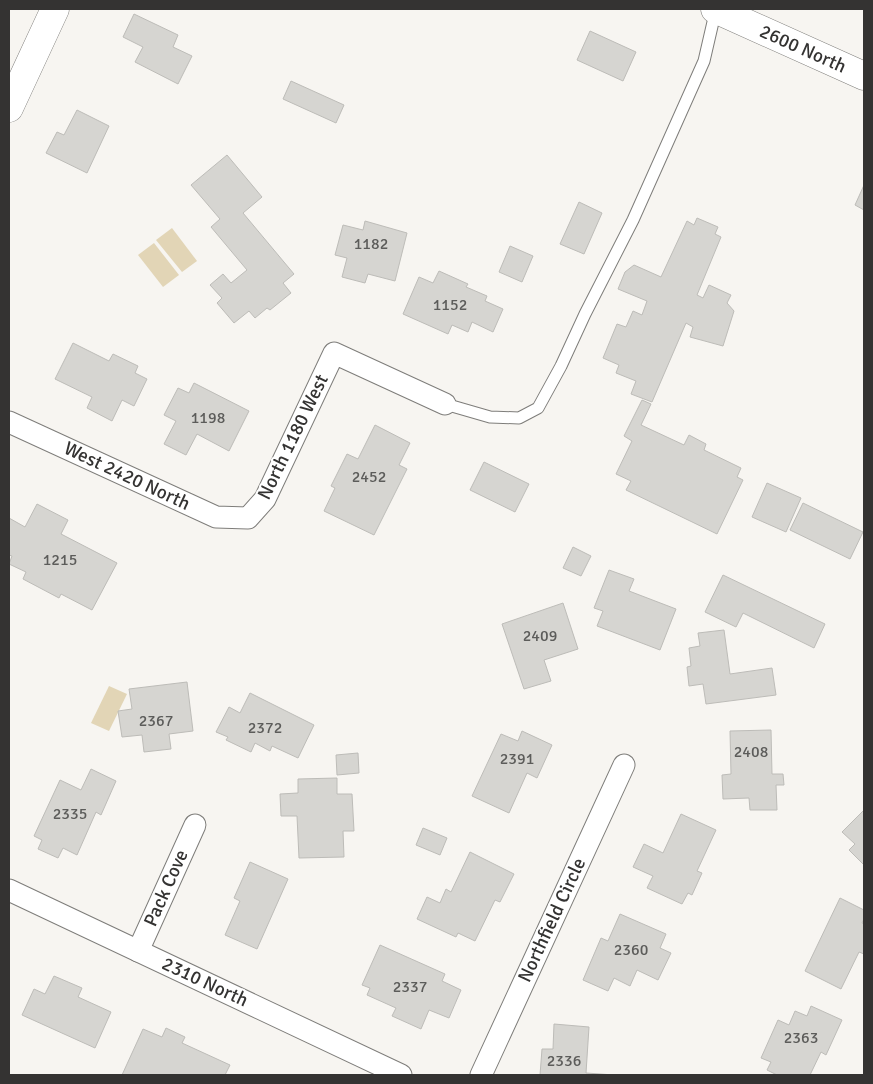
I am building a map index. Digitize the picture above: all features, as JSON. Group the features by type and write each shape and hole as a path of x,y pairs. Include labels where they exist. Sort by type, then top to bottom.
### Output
{"street":[{"path":"9,108 54,9"},
{"name":"2600 North","path":"716,9 864,76"},
{"name":"North 1180 West","path":"248,518 265,499 334,353 445,404"},
{"name":"West 2420 North","path":"9,422 216,517 248,518"},
{"name":"Northfield Circle","path":"481,1075 624,765"},
{"name":"Pack Cove","path":"138,951 195,825"},
{"name":"2310 North","path":"9,890 401,1075"}],"lane":[{"path":"445,404 490,417 518,418 538,408 561,366 637,211 704,60 716,9"}],"shaded area":[{"path":"172,228 197,261 182,272 156,240"},
{"path":"154,243 179,275 163,287 138,255"},
{"path":"109,686 127,694 109,731 91,723"}],"building":[{"path":"134,14 178,35 173,47 192,56 178,84 135,62 143,47 123,37"},
{"path":"590,31 636,52 623,81 577,60"},
{"path":"291,81 344,105 336,123 283,99"},
{"path":"77,110 109,126 87,173 46,153 57,132 64,135"},
{"path":"227,155 262,197 243,213 294,274 283,283 291,293 270,310 267,308 255,318 249,311 234,323 217,303 222,298 210,285 223,274 231,283 247,270 211,227 220,219 191,185"},
{"path":"864,185 864,210 855,205"},
{"path":"579,202 602,213 584,254 560,244"},
{"path":"697,218 718,227 715,234 721,237 697,295 703,298 709,285 731,295 727,303 734,311 723,346 690,337 693,327 686,323 652,402 631,394 636,381 616,373 619,365 603,358 617,324 626,327 633,311 642,315 647,301 618,289 625,272 634,265 661,277 687,221 694,225"},
{"path":"365,221 407,233 395,281 368,274 365,283 342,277 347,258 335,255 343,225 363,230"},
{"path":"510,246 533,256 522,282 499,272"},
{"path":"439,271 468,284 466,287 487,296 485,301 503,309 493,332 472,322 468,332 452,325 448,334 403,314 419,277 433,283"},
{"path":"73,343 109,361 113,354 138,366 135,373 147,379 134,406 122,400 112,421 87,408 92,397 55,379"},
{"path":"194,383 249,411 229,451 197,434 186,455 164,444 176,421 164,415 178,388 189,393"},
{"path":"642,400 651,404 641,425 684,445 689,435 706,444 704,450 741,468 737,477 743,480 717,534 626,490 631,481 616,474 632,441 624,436"},
{"path":"375,425 410,443 399,465 407,469 374,535 324,511 335,488 331,486 347,454 358,459"},
{"path":"484,462 529,484 515,512 470,490"},
{"path":"767,483 801,498 786,532 752,517"},
{"path":"803,503 863,532 850,559 790,530"},
{"path":"37,504 68,520 61,534 117,563 92,610 61,594 59,598 23,579 26,572 9,564 12,556 9,555 9,518 25,527"},
{"path":"573,547 591,556 581,576 563,568"},
{"path":"609,570 634,579 629,591 676,609 660,650 597,626 603,611 594,608"},
{"path":"723,575 825,624 814,648 743,613 736,627 705,612"},
{"path":"563,603 578,649 544,660 551,681 524,689 502,624"},
{"path":"724,630 730,674 772,668 776,695 706,704 703,684 689,686 687,667 691,666 689,648 700,646 698,633"},
{"path":"187,682 193,731 169,734 171,749 144,752 142,735 122,737 118,711 132,709 129,689"},
{"path":"250,693 314,725 298,758 272,746 270,751 255,743 251,752 226,740 228,737 216,732 229,707 240,713"},
{"path":"771,730 772,774 783,774 784,785 776,785 777,810 750,810 749,798 723,799 722,775 731,774 730,731"},
{"path":"522,731 552,745 537,778 527,773 509,813 472,796 501,734 518,741"},
{"path":"358,753 359,773 337,775 336,755"},
{"path":"91,769 116,781 101,815 96,812 77,855 63,848 58,858 38,849 42,840 34,836 60,780 81,790"},
{"path":"337,778 337,794 352,794 354,831 343,831 344,857 299,858 297,816 281,816 280,794 298,793 298,779"},
{"path":"864,810 864,865 849,850 855,844 842,832"},
{"path":"681,814 716,830 697,871 702,873 692,895 688,893 682,904 647,888 653,876 633,867 644,844 663,853"},
{"path":"423,828 447,838 440,855 416,845"},
{"path":"470,852 514,874 500,902 495,900 475,941 458,933 456,937 417,919 427,897 440,903 446,889 451,892"},
{"path":"250,862 288,879 257,949 225,935 240,901 234,898"},
{"path":"840,898 864,910 862,923 864,924 864,954 859,952 841,989 805,971"},
{"path":"620,914 666,934 660,948 671,953 658,980 637,970 630,986 614,978 608,991 583,980 601,938 608,941"},
{"path":"380,945 445,974 442,981 461,990 449,1018 429,1010 421,1029 392,1016 396,1008 367,995 370,988 362,985"},
{"path":"54,976 82,988 78,997 111,1012 95,1048 22,1015 34,989 45,994"},
{"path":"811,1006 842,1020 826,1055 821,1052 810,1075 777,1075 767,1070 771,1062 761,1058 778,1020 789,1025 795,1011 807,1016"},
{"path":"554,1024 589,1027 586,1073 614,1075 540,1075 542,1049 553,1049"},
{"path":"166,1028 185,1037 182,1043 230,1065 225,1075 122,1075 143,1029 162,1037"}]}
